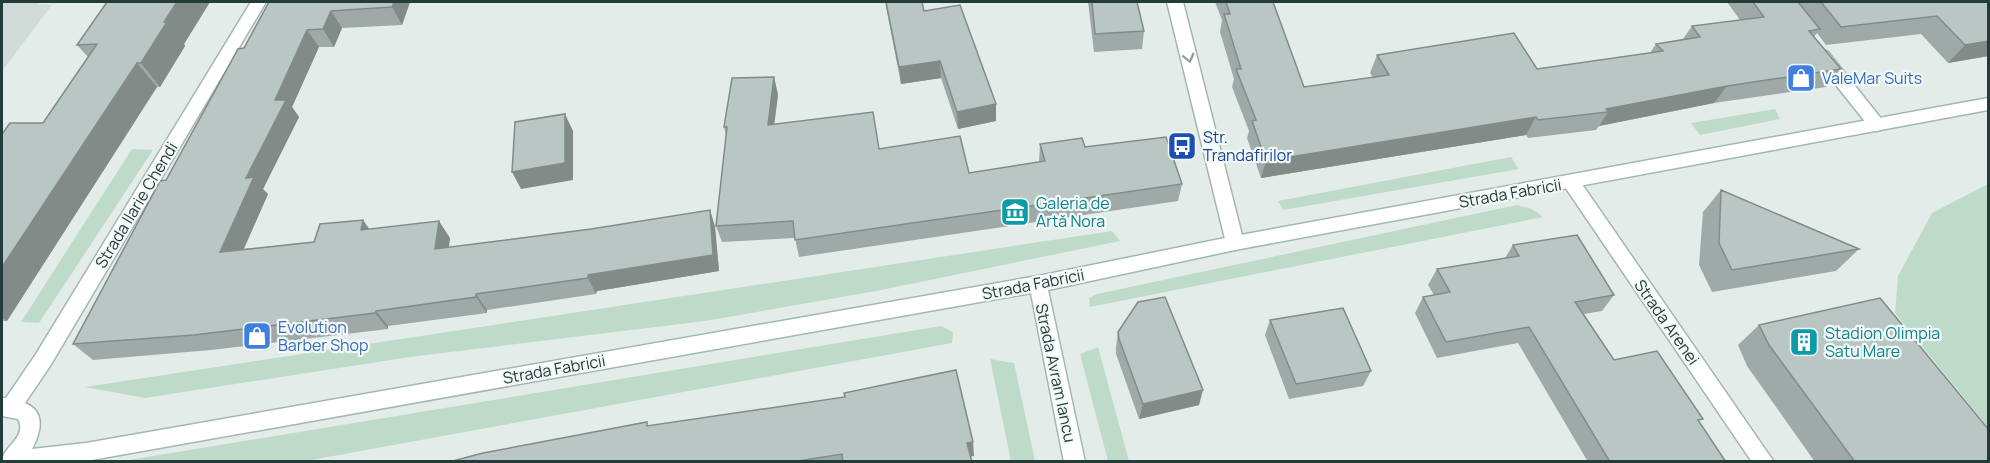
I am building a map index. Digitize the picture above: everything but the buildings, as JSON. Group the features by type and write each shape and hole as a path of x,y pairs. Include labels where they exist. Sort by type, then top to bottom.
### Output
{"main road":[{"name":"Strada Ilarie Chendi","path":"7,406 43,360 258,2"},
{"path":"1175,2 1235,243"},
{"path":"1812,42 1877,125"},
{"name":"Strada Fabricii","path":"18,462 41,456 75,454 1038,284 1235,243 1989,104"},
{"name":"Strada Arenei","path":"1571,182 1764,462"},
{"name":"Strada Avram Iancu","path":"1038,284 1075,462"},
{"path":"7,406 21,409 28,416 31,424 30,434 24,445 9,462"},
{"name":"Strada Fabricii","path":"30,434 41,446 75,454"}],"shaded area":[{"path":"2,2 39,2 37,4 52,5 2,71"}],"green space":[{"path":"1775,109 1780,119 1700,135 1691,123"},
{"path":"132,149 153,150 39,323 21,322"},
{"path":"1511,157 1519,169 1283,210 1278,201"},
{"path":"1988,184 1988,427 1895,313 1898,276 1932,213"},
{"path":"1517,205 1532,209 1543,217 1090,307 1089,298 1097,294"},
{"path":"1112,231 1120,241 876,291 705,321 410,357 145,398 85,387"},
{"path":"941,326 953,332 952,343 306,461 123,461"},
{"path":"1098,347 1129,461 1108,461 1080,354"},
{"path":"990,359 1014,363 1035,461 1011,461"}],"place":[{"name":"ValeMar Suits","path":"1801,78"},
{"name":"Str. Trandafirilor","path":"1182,146"},
{"name":"Galeria de Artă Nora","path":"1015,212"},
{"name":"Evolution Barber Shop","path":"257,336"},
{"name":"Stadion Olimpia Satu Mare","path":"1804,342"}]}
